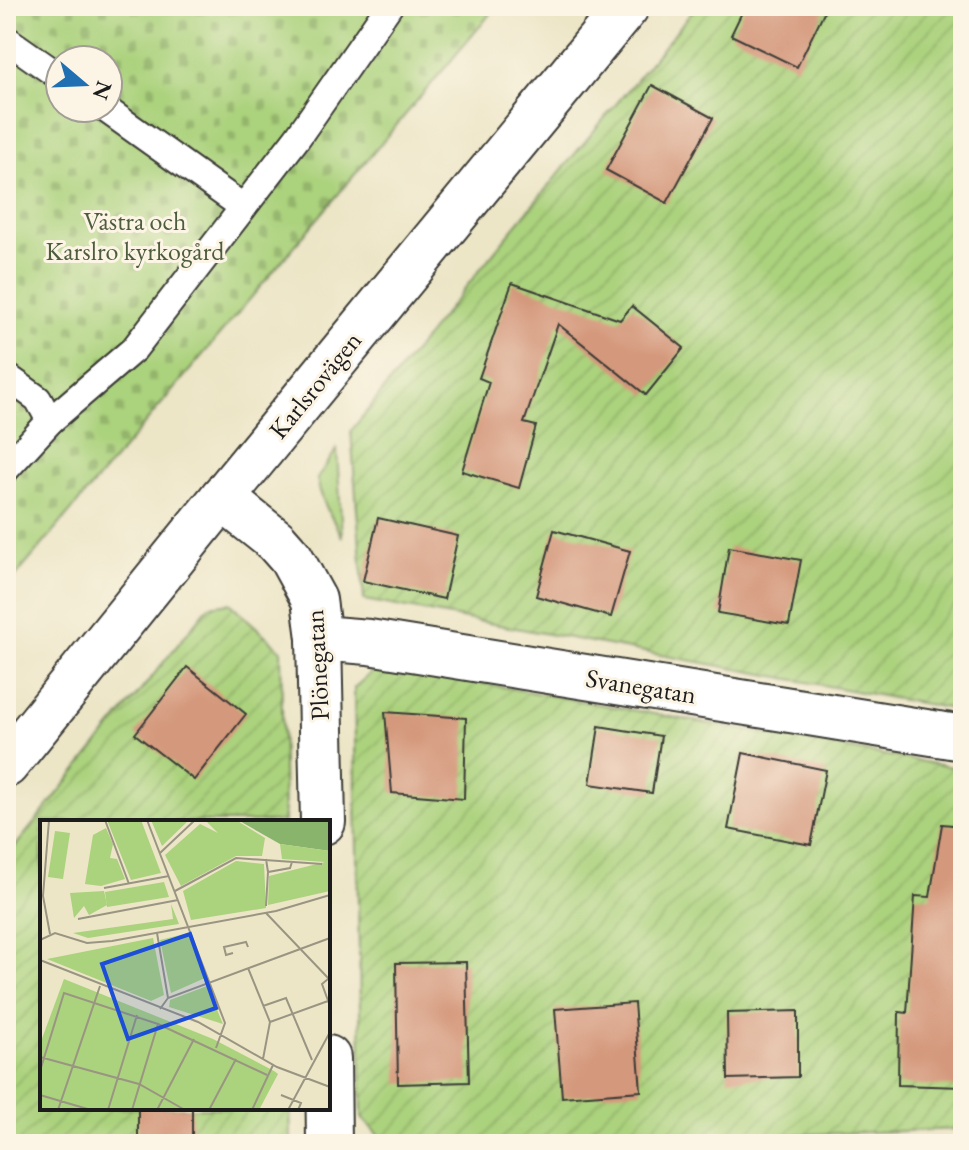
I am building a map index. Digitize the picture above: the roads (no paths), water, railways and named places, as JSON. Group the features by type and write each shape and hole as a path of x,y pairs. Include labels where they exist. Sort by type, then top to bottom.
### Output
{"street":[{"name":"Karlsrovägen","path":"6,765 627,6"},
{"name":"Plönegatan","path":"222,498 276,541 291,558 314,600 319,638 323,820"},
{"name":"Svanegatan","path":"319,638 385,645 963,738"},
{"path":"329,1110 329,1144"}],"lane":[{"path":"6,469 50,421 134,349 297,138 389,6"},
{"path":"6,39 44,66"},
{"path":"124,122 243,207"},
{"path":"6,376 38,399 50,421"}],"park label":[{"name":"Västra och Karslro kyrkogård","path":"135,236"}]}
